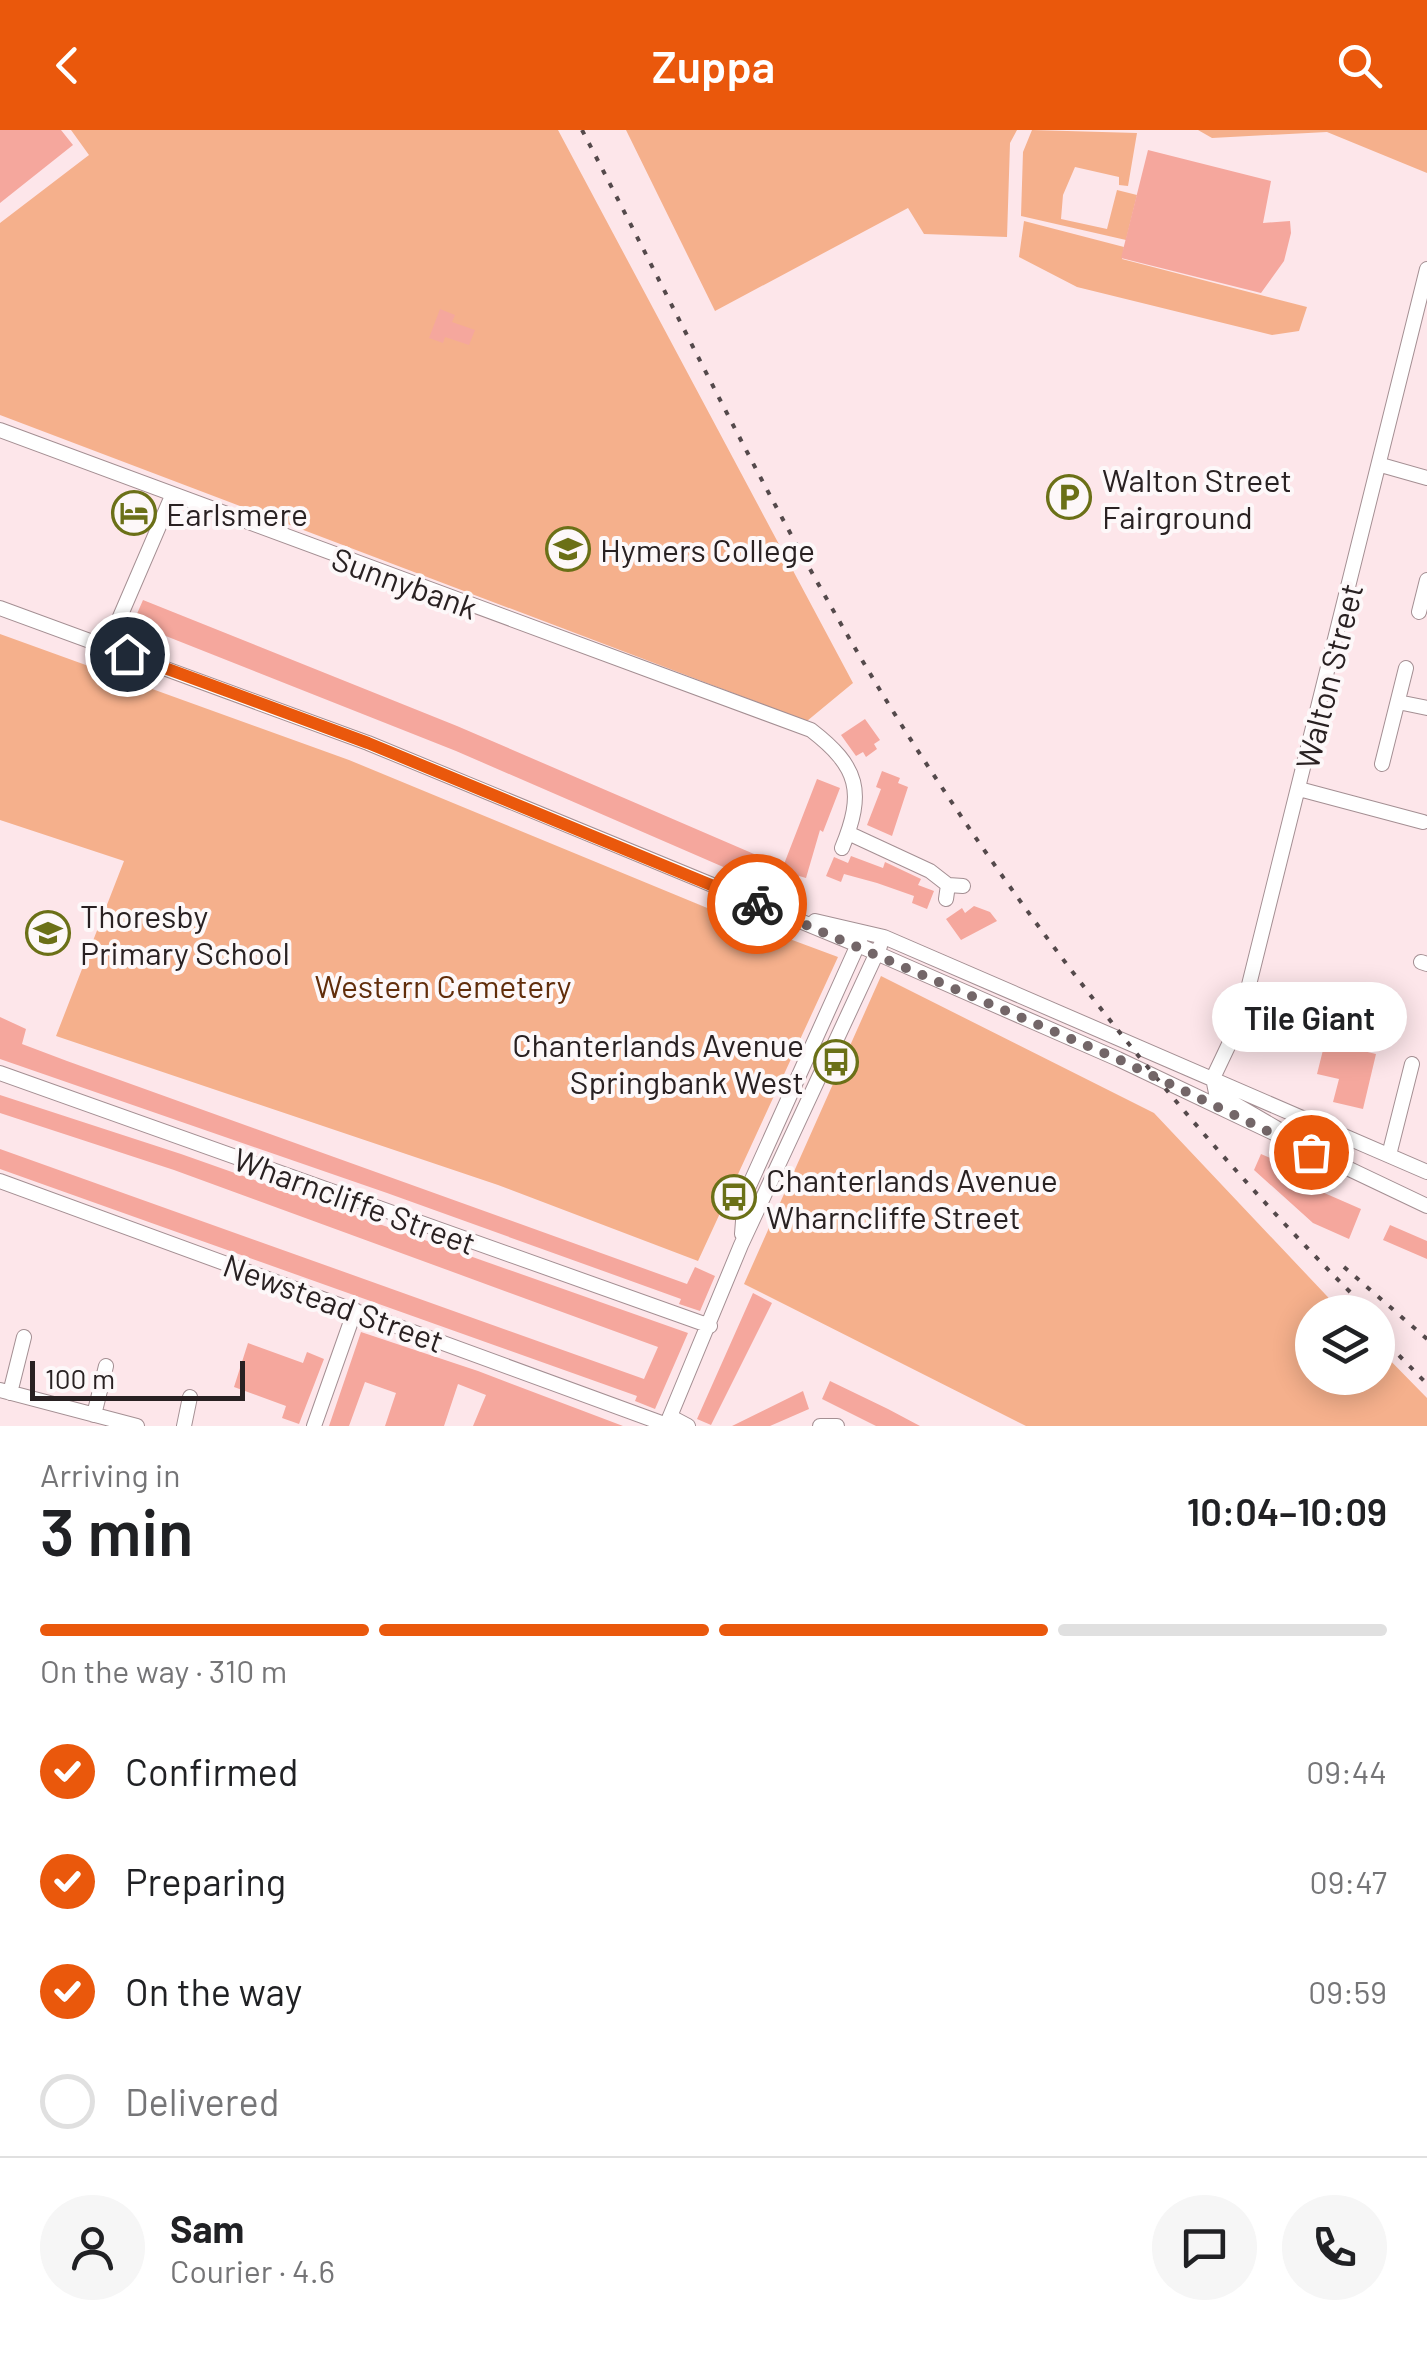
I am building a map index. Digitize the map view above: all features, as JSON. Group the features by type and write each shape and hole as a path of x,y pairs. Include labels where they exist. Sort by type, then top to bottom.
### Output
{"street":[{"name":"Walton Street","path":"1213,1078 1240,1021 1382,465 1427,269"},
{"name":"Sunnybank","path":"0,430 810,730 846,764 857,788 845,840 930,870 952,890"},
{"path":"1382,465 1427,478"},
{"path":"108,646 172,496"},
{"path":"1420,612 1427,580"},
{"path":"0,608 368,743 784,915 861,937 884,937 1427,1172"},
{"path":"1382,764 1406,668"},
{"path":"1398,702 1427,708"},
{"path":"1299,789 1424,822"},
{"path":"861,937 876,954 1118,1059 1311,1152 1426,1201"},
{"path":"741,1245 746,1195 861,937"},
{"path":"668,1423 741,1245 884,937"},
{"path":"1389,1155 1412,1064"},
{"name":"Wharncliffe Street","path":"0,1073 710,1326"},
{"path":"1213,1078 1216,1093 1311,1152"},
{"name":"Newstead Street","path":"0,1181 668,1423 688,1426"},
{"path":"314,1426 355,1310"},
{"path":"24,1337 5,1392 137,1426"},
{"path":"94,1415 106,1366"},
{"path":"184,1426 190,1396"},
{"path":"820,1426 837,1426"}],"green space":[{"name":"Hymers College","path":"71,130 558,130 853,683 807,721 0,415 0,223 89,155"},
{"path":"626,130 1017,130 1010,143 1007,237 924,234 908,208 715,311"},
{"path":"1032,130 1137,133 1128,186 1119,185 1119,177 1075,167 1063,195 1061,219 1107,229 1117,190 1137,195 1126,240 1021,216 1023,152"},
{"path":"1198,130 1427,130 1427,173 1327,132 1212,138"},
{"path":"1024,221 1124,247 1122,259 1307,307 1299,331 1272,335 1077,287 1019,257"},
{"name":"Western Cemetery","path":"0,634 349,760 717,912 838,957 698,1261 498,1185 56,1036 124,861 0,820"},
{"path":"881,976 1154,1113 1326,1295 1295,1295 1295,1395 1395,1395 1395,1365 1427,1398 1427,1426 1026,1426 744,1284"}],"building":[{"path":"0,130 61,130 73,145 0,203"},
{"path":"1148,150 1271,181 1263,223 1290,221 1291,233 1284,261 1261,293 1121,258"},
{"path":"440,309 455,315 452,322 475,330 469,345 445,337 443,343 429,338"},
{"path":"143,600 457,726 761,857 751,879 456,751 133,623"},
{"path":"865,719 880,740 874,744 877,749 866,757 863,752 856,756 841,735"},
{"path":"882,771 900,778 898,783 908,787 892,836 867,825 881,789 876,787"},
{"path":"817,779 840,788 823,832 820,830 806,878 799,876 797,883 779,877"},
{"path":"851,856 883,868 885,862 921,879 918,885 934,891 927,909 912,903 914,896 877,883 844,874 841,882 826,876 834,857 848,863"},
{"path":"974,906 990,912 997,921 961,940 946,919 962,908 965,913"},
{"path":"0,1017 26,1029 22,1044 67,1061 687,1284 695,1267 715,1276 700,1311 679,1304 681,1299 387,1193 0,1059"},
{"path":"1325,1042 1376,1054 1363,1109 1333,1102 1339,1079 1317,1074"},
{"path":"0,1095 181,1154 688,1333 655,1409 635,1401 637,1396 0,1169 0,1149 644,1379 658,1347 174,1170 0,1113"},
{"path":"1261,1154 1299,1170 1306,1185 1361,1209 1349,1239 1313,1223 1254,1170"},
{"path":"1390,1225 1427,1241 1427,1259 1383,1240"},
{"path":"753,1293 772,1303 711,1425 697,1419"},
{"path":"361,1332 623,1426 473,1426 486,1395 458,1384 444,1426 385,1426 396,1393 365,1382 349,1426 329,1426"},
{"path":"248,1343 303,1363 307,1352 324,1359 299,1424 282,1418 286,1406 234,1387"},
{"path":"830,1381 920,1426 876,1426 822,1399"},
{"path":"803,1391 809,1409 770,1426 732,1426"}],"railway":[{"path":"582,130 795,542 937,780 1035,921 1140,1057 1251,1188 1353,1295"},
{"path":"1344,1267 1427,1339"},
{"path":"1395,1351 1427,1384"}],"way so far":[{"path":"757,904 1118,1059 1200,1102 1311,1152"}],"place":[{"name":"Walton Street Fairground","path":"1069,497"},
{"name":"Earlsmere","path":"134,513"},
{"name":"Hymers College","path":"568,549"},
{"name":"Thoresby Primary School","path":"48,933"},
{"name":"Chanterlands Avenue Springbank West","path":"836,1062"},
{"name":"Tile Giant","path":"1311,1152"},
{"name":"Chanterlands Avenue Wharncliffe Street","path":"734,1197"}],"route":[{"path":"127,654 368,743 757,904"}]}
